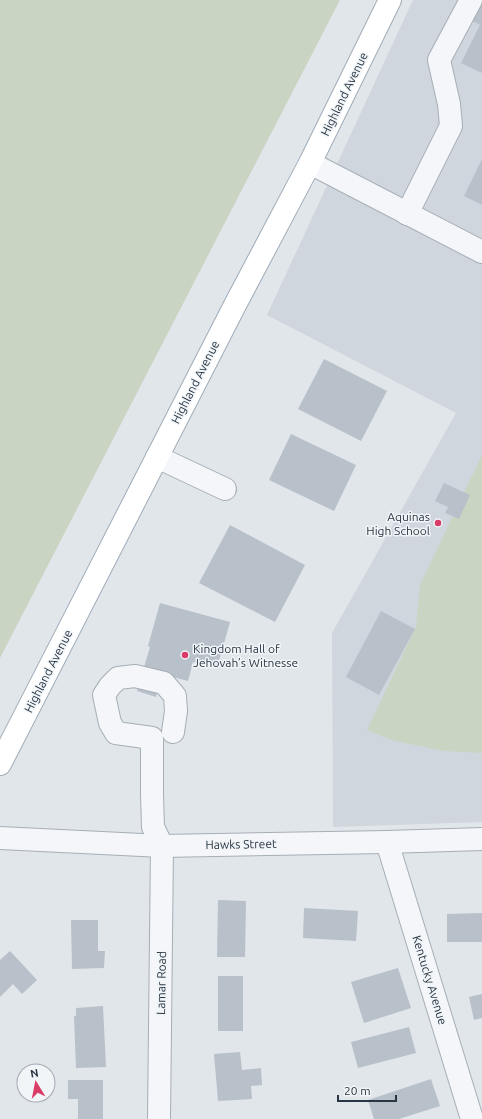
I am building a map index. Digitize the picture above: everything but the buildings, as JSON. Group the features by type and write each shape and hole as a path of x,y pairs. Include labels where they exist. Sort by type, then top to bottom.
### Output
{"main road":[{"name":"Highland Avenue","path":"0,764 238,298 310,163 390,0"}],"street":[{"path":"407,214 451,126 449,104 439,60 471,0"},
{"path":"310,163 482,252"},
{"path":"157,457 225,489"},
{"path":"162,846 153,827 152,738 116,733 110,723 104,695 118,678 135,676 164,684 175,696 176,711 173,732"},
{"name":"Hawks Street","path":"0,838 162,846 387,842 482,838"},
{"name":"Kentucky Avenue","path":"387,842 472,1119"},
{"name":"Lamar Road","path":"159,1119 162,846"}],"shaded area":[{"name":"Aquinas High School","path":"413,0 482,0 482,822 333,827 332,633 456,413 267,315"}],"green space":[{"path":"0,0 340,0 0,658"},
{"path":"482,455 482,753 445,751 395,741 367,730 416,627 420,585"}],"place":[{"name":"Aquinas High School","path":"438,523"},
{"name":"Kingdom Hall of Jehovah’s Witnesse","path":"185,655"}]}
